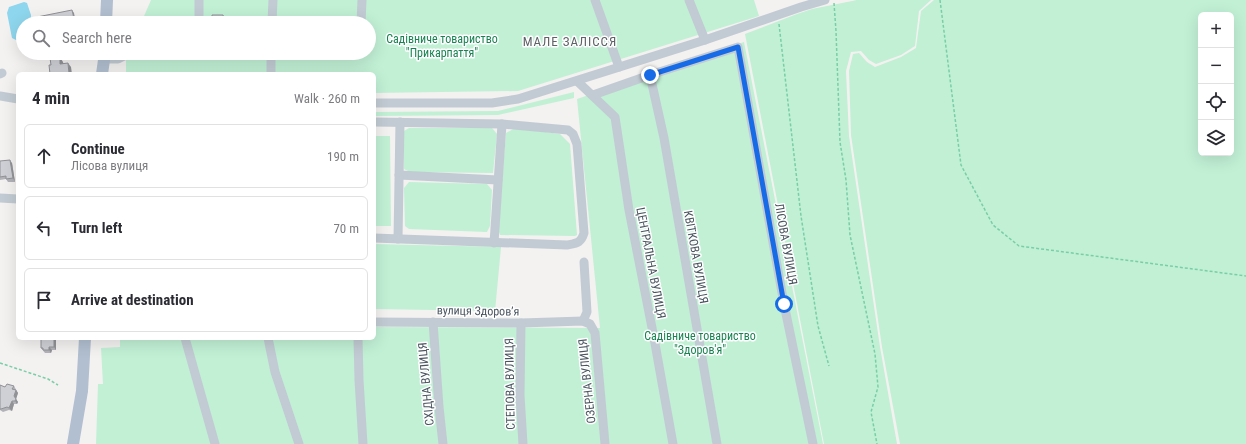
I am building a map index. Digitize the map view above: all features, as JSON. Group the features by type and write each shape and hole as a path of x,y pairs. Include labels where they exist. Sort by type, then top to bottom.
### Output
{"main road":[{"path":"106,16 107,0"},
{"path":"102,72 104,60"},
{"path":"73,444 82,391 85,340"}],"street":[{"path":"199,0 199,16"},
{"path":"272,16 273,0"},
{"path":"361,16 362,0"},
{"path":"595,0 619,67"},
{"path":"689,0 705,40"},
{"path":"376,103 492,103 518,99 578,81 825,0"},
{"name":"ЛІСОВА ВУЛИЦЯ","path":"650,75 738,47 784,304 813,444"},
{"path":"271,60 271,72"},
{"path":"593,95 650,75"},
{"name":"КВІТКОВА ВУЛИЦЯ","path":"650,75 664,138 717,444"},
{"name":"ЦЕНТРАЛЬНА ВУЛИЦЯ","path":"578,81 615,117 629,210 672,444"},
{"path":"0,96 16,99"},
{"path":"376,122 502,124 568,130 573,134 577,144 584,232 582,239 578,243 567,245 376,238"},
{"path":"398,239 400,122"},
{"path":"494,243 502,124"},
{"path":"399,175 498,180"},
{"path":"0,198 16,199"},
{"path":"583,321 587,312 584,262"},
{"name":"вулиця Здоровʼя","path":"376,322 520,323 583,321"},
{"name":"ОЗЕРНА ВУЛИЦЯ","path":"583,321 590,324 595,333 605,444"},
{"name":"СХІДНА ВУЛИЦЯ","path":"433,322 443,444"},
{"name":"СТЕПОВА ВУЛИЦЯ","path":"520,323 520,395 523,444"},
{"path":"187,340 216,444"},
{"path":"268,340 275,372 299,444"},
{"path":"358,340 363,444"}],"path":[{"path":"833,0 836,31 840,142 846,180 850,235 875,354 878,388 871,412 877,444"},
{"path":"940,0 961,164 993,225 1019,246 1246,276"},
{"path":"778,15 788,114 801,216 818,326 829,366"},
{"path":"0,363 48,379 58,385"}],"green space":[{"name":"Садівниче товариство \"Прикарпаття\"","path":"151,0 754,0 759,16 518,91 376,93 376,72 126,72 126,60 376,60 376,16 144,16"},
{"path":"857,0 931,0 919,11 915,46 901,55 876,64 869,60 861,51 851,52 846,71 849,136 880,347 897,444 824,444 745,34 812,9"},
{"path":"934,0 1246,0 1246,444 900,444 882,347 851,135 849,71 853,54 859,53 867,62 875,67 901,57 916,48 921,11"},
{"name":"Садівниче товариство \"Здоров'я\"","path":"744,42 823,444 96,444 98,384 103,384 101,348 120,347 120,340 376,340 376,327 600,328 577,99"},
{"path":"574,92 574,98 498,115 376,116 376,112 498,111"},
{"path":"409,128 492,128 497,134 493,173 410,172 404,169 404,131"},
{"path":"515,128 560,134 570,144 577,235 500,235 498,229 506,133"},
{"path":"376,136 390,136 391,226 376,226"},
{"path":"409,182 487,184 492,190 490,226 487,232 409,229 405,226 404,188"},
{"path":"376,244 501,247 495,311 376,309"}],"water":[{"path":"24,2 27,3 31,15 16,16 16,40 12,38 7,13 9,7"}],"building":[{"path":"72,10 73,16 42,16"},
{"path":"223,15 223,16 212,16"},
{"path":"50,60 60,60 60,64 68,63 69,72 50,72 49,65 51,65"},
{"path":"10,160 13,178 6,179 6,176 0,177 0,161"},
{"path":"41,340 54,340 54,347 49,347 49,350 43,350 43,348 41,348"},
{"path":"7,384 14,386 12,389 16,390 14,396 16,399 15,401 12,401 9,408 7,407 0,409 0,385 5,387"}],"district":[{"name":"МАЛЕ ЗАЛІССЯ","path":"570,41"}],"route":[{"path":"650,75 738,47 784,304"}]}
